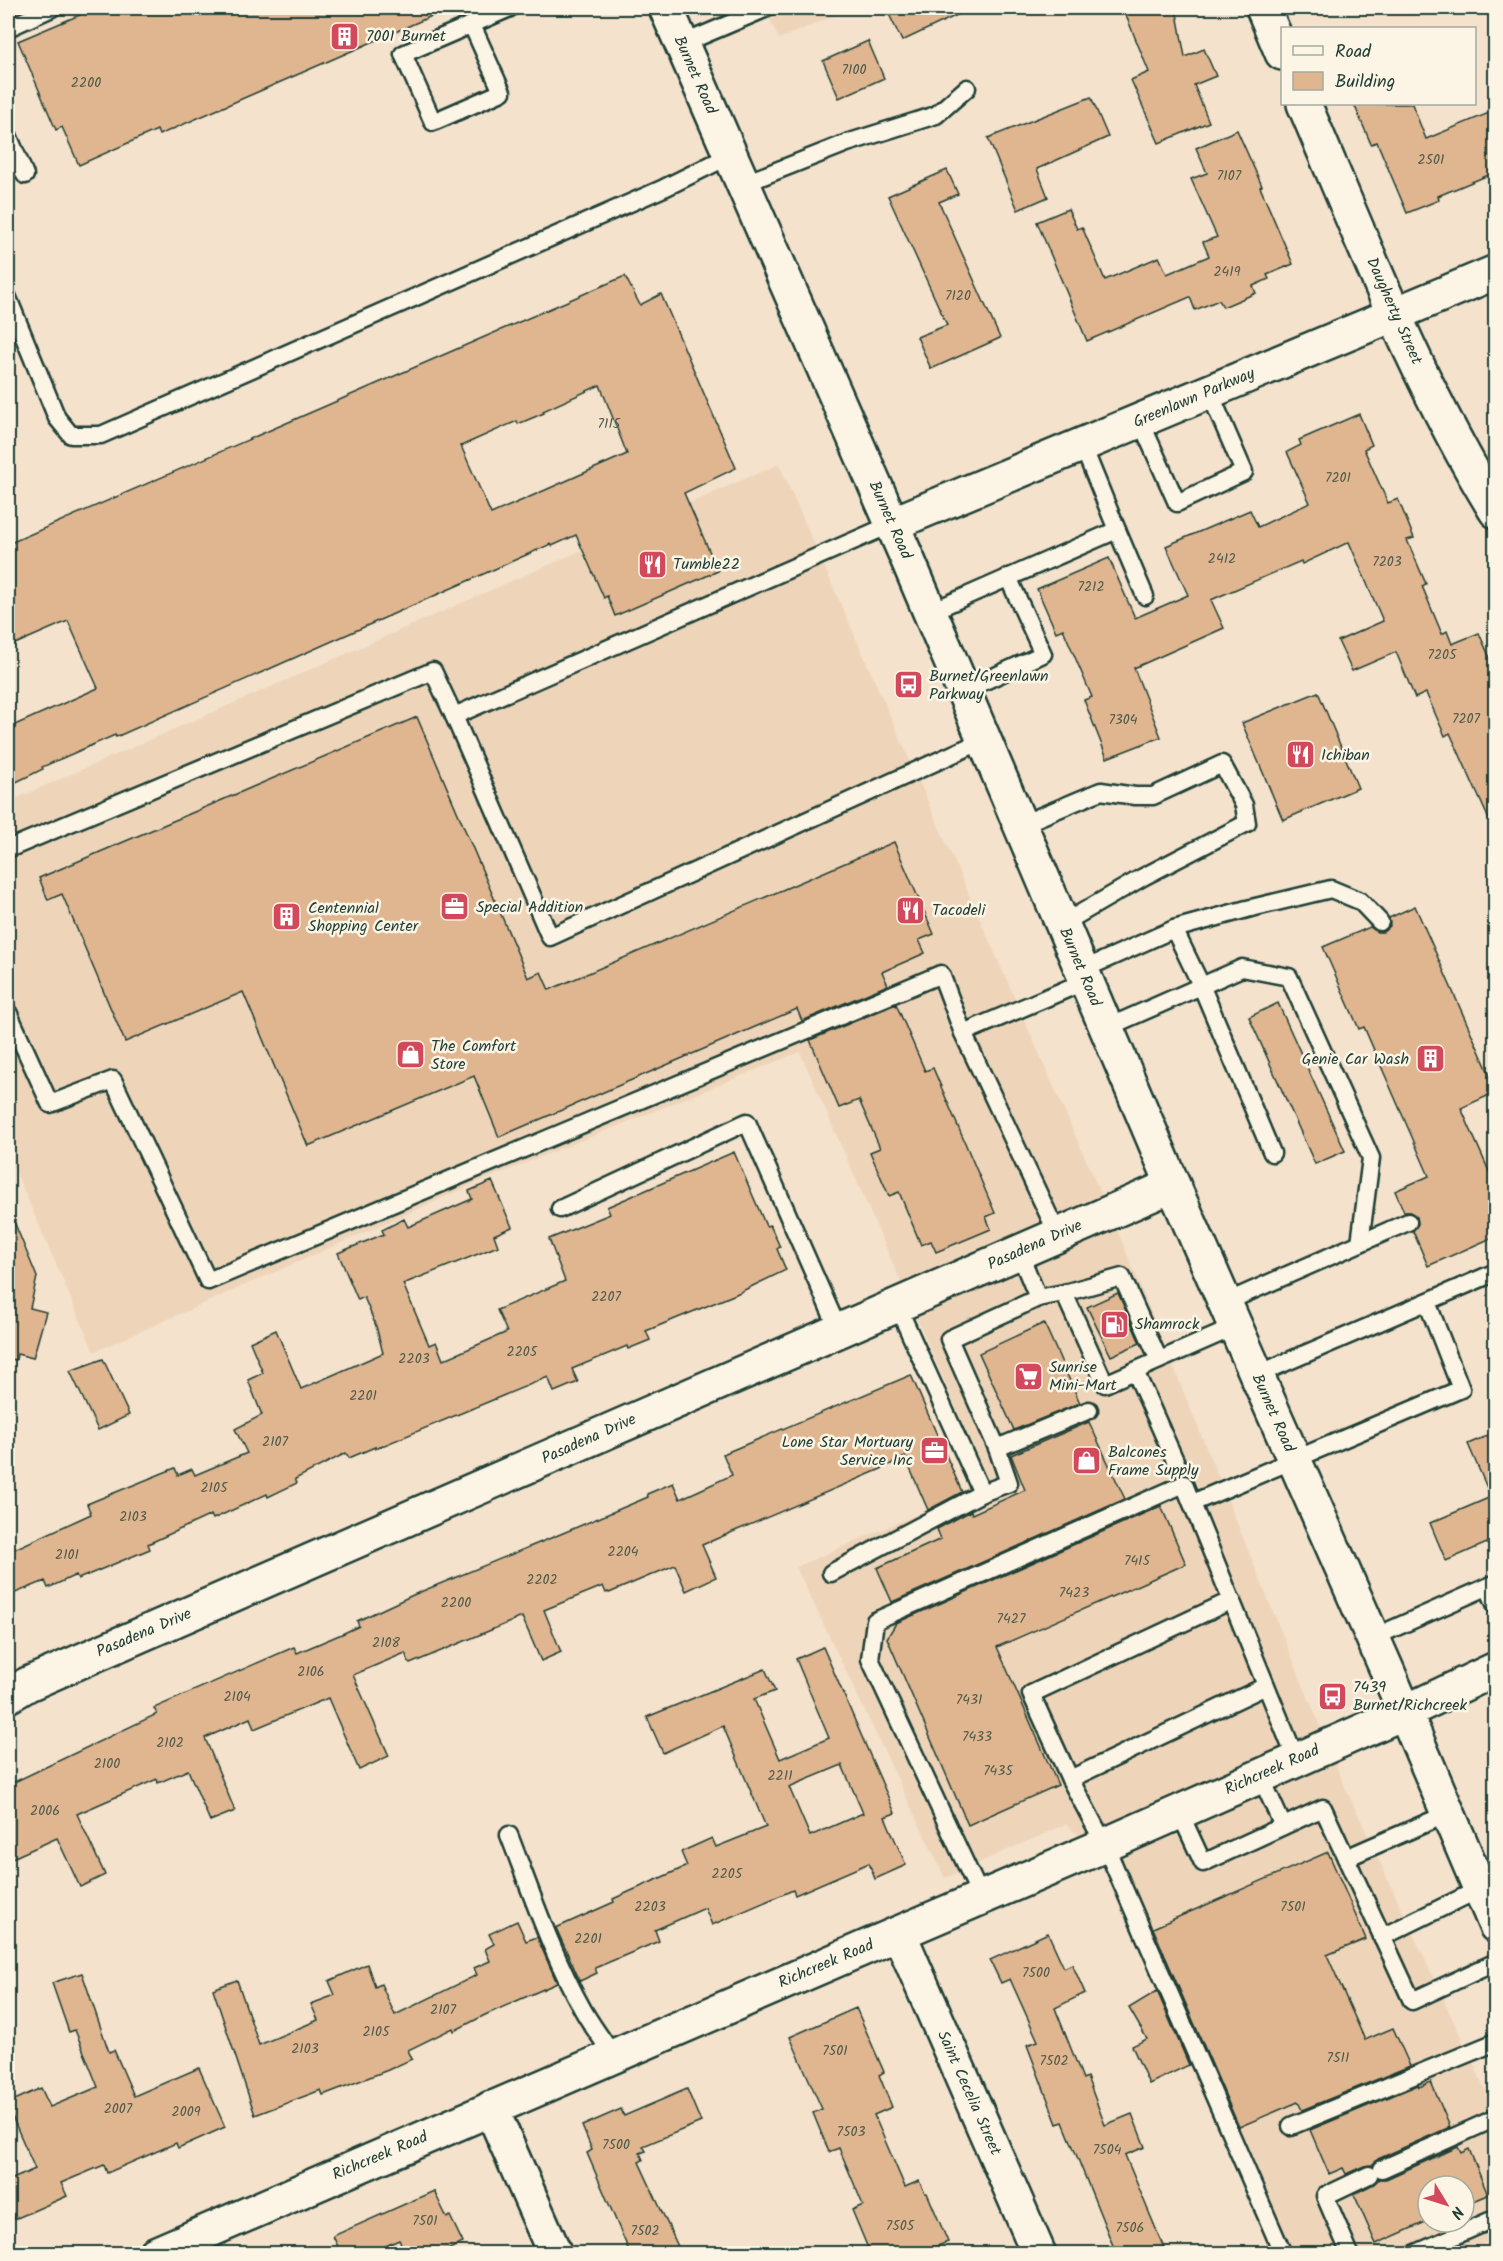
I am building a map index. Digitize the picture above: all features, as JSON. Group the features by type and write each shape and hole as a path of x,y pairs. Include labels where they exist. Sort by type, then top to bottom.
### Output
{"street":[{"name":"Burnet Road","path":"666,8 892,524 1173,1185 1405,1712 1447,1814 1487,1885 1496,1926"},
{"path":"1263,8 1281,51"},
{"name":"Daugherty Street","path":"1304,105 1446,427 1496,512"},
{"name":"Greenlawn Parkway","path":"892,524 1496,272"},
{"name":"Pasadena Drive","path":"8,1696 39,1679 1173,1185"},
{"name":"Richcreek Road","path":"155,2253 982,1899 1405,1712 1496,1669"},
{"name":"Saint Cecelia Street","path":"899,1933 1039,2253"},
{"path":"491,2108 555,2253"}],"lane":[{"path":"8,28 52,8"},
{"path":"472,24 502,92 433,122 403,54 472,24 510,8"},
{"path":"682,44 767,8"},
{"path":"8,298 57,418 71,435 101,435 642,198 737,170 847,144 936,115 967,88"},
{"path":"8,135 25,175"},
{"path":"1140,420 1177,503 1244,472 1209,391"},
{"path":"1082,444 1145,596"},
{"path":"454,716 892,524"},
{"path":"930,612 1116,530"},
{"path":"963,691 1042,654 1008,577"},
{"path":"8,849 433,671 550,937 984,740"},
{"path":"1020,825 1101,791 1153,796 1222,764 1244,805 1247,823 1143,877 1062,924"},
{"path":"963,1033 1084,976 1174,929 1247,909 1331,889 1360,901 1380,922"},
{"path":"1174,929 1201,985 1272,1153"},
{"path":"1106,1028 1242,968 1289,977 1371,1158 1360,1243"},
{"path":"8,1012 50,1104 113,1080 208,1281 941,974 963,1033 1058,1235"},
{"path":"560,1209 747,1122 839,1331"},
{"path":"1064,1293 1105,1384 1159,1360 1230,1315 1360,1243 1408,1222"},
{"path":"1018,1252 1038,1298"},
{"path":"1256,1375 1496,1272"},
{"path":"831,1574 982,1493 1009,1483 997,1448 949,1339 1038,1298 1122,1277 1159,1360"},
{"path":"1192,1503 1461,1389 1426,1302"},
{"path":"897,1305 982,1493"},
{"path":"1135,1371 1177,1465"},
{"path":"997,1448 1089,1410"},
{"path":"982,1899 870,1659 875,1621 1184,1484 1296,1759"},
{"path":"1372,1638 1492,1585 1496,1606"},
{"path":"1232,1600 1031,1694 1070,1779 1105,1845 1283,2253"},
{"path":"1070,1779 1266,1686"},
{"path":"1260,1775 1283,1826"},
{"path":"1179,1811 1203,1863 1323,1808 1412,2001 1496,1962"},
{"path":"1346,1858 1447,1814"},
{"path":"509,1835 546,1933 568,1981 584,2012 614,2056"},
{"path":"1383,1937 1487,1885"},
{"path":"1291,2126 1496,2042"},
{"path":"1350,2253 1325,2196 1496,2118"},
{"path":"1414,2253 1496,2218"}],"shaded area":[{"path":"765,8 852,8 779,39"},
{"path":"779,464 1124,1246 1342,1780 1495,2111 1495,2239 1461,2253 1289,2253 1123,1876 1066,1824 945,1878 796,1567 989,1483 800,1052 481,1181 94,1352 8,1154 8,802"}],"building":[{"path":"96,8 450,8 159,135 157,130 79,165 62,127 56,130 18,41"},
{"path":"886,8 972,8 902,41"},
{"path":"1123,8 1176,8 1185,57 1204,49 1216,76 1194,85 1209,122 1159,143 1131,80 1149,72"},
{"path":"868,41 884,78 839,98 823,61"},
{"path":"1091,97 1108,137 1037,169 1048,197 1018,210 988,138"},
{"path":"1354,105 1412,105 1426,139 1496,110 1496,172 1438,196 1439,200 1407,213 1377,142 1371,144"},
{"path":"1237,130 1293,264 1267,275 1269,279 1253,286 1256,293 1223,307 1219,300 1195,310 1190,297 1087,341 1037,222 1068,209 1077,229 1082,227 1105,280 1159,257 1167,274 1209,256 1203,242 1217,237 1191,179 1207,173 1196,148"},
{"path":"947,170 958,194 939,202 1000,338 931,369 917,337 947,325 888,196"},
{"path":"625,276 640,305 661,294 736,468 684,493 718,571 615,616 607,596 604,598 576,535 552,546 551,544 116,737 115,735 42,767 43,769 8,786 8,728 98,688 68,621 8,647 8,544","holes":["600,385 627,454 491,514 461,446 517,421 518,424 544,413 543,411"]},
{"path":"1359,414 1372,445 1364,449 1388,503 1398,499 1414,538 1407,540 1426,584 1422,586 1442,634 1447,631 1452,644 1479,633 1496,672 1496,835 1450,733 1445,736 1426,693 1415,698 1396,652 1352,671 1338,641 1383,621 1349,542 1302,564 1301,561 1211,600 1224,628 1134,668 1161,737 1107,758 1084,700 1092,697 1063,629 1056,632 1037,589 1109,558 1135,618 1188,595 1166,546 1250,510 1258,527 1310,503 1287,452 1301,445 1299,440"},
{"name":"Ichiban","path":"1318,692 1358,788 1283,820 1242,723"},
{"name":"Centennial Shopping Center","path":"417,717 528,978 541,972 549,990 894,842 934,934 919,940 925,953 882,972 888,985 802,1021 797,1009 499,1137 474,1076 308,1146 243,992 125,1042 62,894 48,900 39,878"},
{"name":"Genie Car Wash","path":"1415,906 1496,1089 1496,1092 1461,1108 1496,1187 1496,1236 1428,1266 1413,1231 1418,1224 1417,1217 1410,1212 1404,1212 1395,1191 1429,1176 1364,1027 1359,1029 1323,947 1370,927 1377,932 1383,932 1390,926 1389,918"},
{"name":"Genie Car Wash","path":"1278,1003 1345,1151 1315,1164 1249,1017"},
{"path":"896,1004 925,1071 933,1068 995,1213 986,1217 991,1229 936,1252 931,1241 921,1245 899,1192 889,1196 870,1152 880,1148 859,1100 839,1108 810,1040"},
{"path":"734,1152 766,1226 770,1225 780,1247 777,1249 786,1270 736,1294 646,1331 650,1340 628,1349 627,1346 572,1369 578,1382 554,1392 548,1377 375,1449 375,1447 349,1458 346,1453 295,1479 297,1483 268,1497 267,1494 213,1519 211,1515 148,1544 150,1549 78,1579 76,1575 48,1588 45,1581 8,1596 8,1552 91,1514 87,1504 175,1468 178,1475 192,1469 195,1475 247,1453 235,1429 262,1415 248,1380 263,1373 250,1342 276,1330 301,1389 383,1353 376,1326 364,1297 358,1300 338,1253 384,1234 382,1230 404,1219 408,1227 472,1199 469,1191 492,1181 512,1227 494,1235 498,1246 403,1284 429,1345 436,1342 443,1360 507,1332 497,1310 565,1281 549,1239 610,1214 607,1207"},
{"path":"8,1207 37,1277 30,1308 46,1312 33,1358 17,1354 16,1360 8,1359"},
{"name":"Shamrock","path":"1118,1293 1140,1343 1111,1356 1087,1307"},
{"name":"Sunrise Mini-Mart","path":"1044,1323 1080,1403 1014,1430 979,1353"},
{"path":"103,1359 129,1415 98,1430 70,1371"},
{"path":"911,1375 962,1492 928,1510 905,1457 702,1545 716,1577 686,1591 675,1565 609,1593 606,1593 603,1586 544,1610 561,1652 541,1661 522,1617 410,1664 405,1653 353,1675 389,1756 359,1770 328,1698 254,1729 250,1718 205,1738 235,1811 210,1821 188,1770 158,1783 157,1779 77,1814 105,1875 80,1887 57,1838 8,1860 8,1785 157,1714 154,1708 294,1647 297,1653 344,1633 359,1626 357,1621 413,1595 648,1497 647,1494 673,1483 680,1499 732,1475 723,1454"},
{"path":"1089,1422 1125,1499 892,1602 877,1568 941,1539 937,1529 971,1511 972,1514 1025,1490 1011,1455"},
{"path":"1496,1432 1496,1539 1446,1561 1430,1523 1491,1497 1468,1444"},
{"path":"1161,1506 1186,1564 997,1647 1058,1785 968,1825 887,1638 896,1623"},
{"path":"823,1647 895,1813 885,1817 906,1865 875,1879 869,1863 795,1895 793,1890 712,1925 705,1908 655,1930 659,1941 595,1968 597,1973 580,1981 556,1928 614,1902 613,1899 687,1866 681,1852 712,1838 716,1847 766,1827 723,1726 663,1753 647,1717 765,1669 775,1691 754,1699 780,1759 829,1738 796,1659","holes":["842,1765 863,1813 810,1836 789,1787"]},
{"path":"1328,1852 1366,1939 1327,1955 1365,2040 1393,2028 1410,2066 1302,2110 1298,2102 1239,2127 1153,1928"},
{"path":"517,1921 526,1941 537,1937 557,1983 408,2050 412,2059 388,2070 323,2095 321,2090 255,2115 213,1989 237,1980 259,2045 318,2020 311,2004 335,1995 329,1981 367,1964 375,1987 381,1984 395,2015 477,1975 474,1968 490,1961 485,1949 494,1944 489,1934"},
{"path":"1048,1933 1064,1968 1072,1964 1085,1993 1055,2008 1083,2079 1087,2077 1105,2125 1132,2114 1145,2147 1125,2155 1166,2253 1116,2253 1063,2122 1057,2124 1027,2045 1038,2041 1010,1979 1001,1983 990,1960"},
{"path":"82,1973 109,2052 114,2050 134,2096 199,2068 225,2127 178,2148 176,2143 107,2173 104,2165 61,2183 67,2196 15,2219 8,2201 8,2181 35,2169 8,2103 41,2088 50,2107 98,2087 75,2030 69,2032 52,1983"},
{"path":"1157,1991 1189,2065 1149,2084 1132,2046 1147,2039 1129,2008"},
{"path":"856,2008 884,2072 879,2075 892,2107 874,2115 905,2187 919,2181 927,2193 948,2242 919,2253 870,2253 852,2210 863,2205 839,2148 829,2152 813,2113 822,2109 790,2037"},
{"path":"1431,2082 1450,2127 1378,2159 1372,2165 1346,2174 1343,2168 1329,2174 1310,2130 1418,2085 1419,2087"},
{"path":"687,2089 701,2122 643,2146 646,2151 640,2153 643,2160 639,2162 681,2253 630,2253 587,2153 592,2150 582,2126 621,2109 624,2116"},
{"path":"1458,2147 1461,2153 1469,2149 1488,2195 1476,2200 1476,2174 1416,2174 1416,2226 1376,2244 1354,2194 1379,2179 1386,2179"},
{"path":"434,2191 463,2243 441,2253 406,2253 399,2240 370,2253 341,2253 333,2236"}],"place":[{"name":"7001 Burnet","path":"345,36"},
{"name":"Tumble22","path":"652,564"},
{"name":"Burnet/Greenlawn Parkway","path":"908,685"},
{"name":"Ichiban","path":"1300,755"},
{"name":"Special Addition","path":"455,907"},
{"name":"Tacodeli","path":"911,910"},
{"name":"Centennial Shopping Center","path":"287,917"},
{"name":"The Comfort Store","path":"410,1055"},
{"name":"Genie Car Wash","path":"1430,1059"},
{"name":"Shamrock","path":"1114,1324"},
{"name":"Sunrise Mini-Mart","path":"1028,1376"},
{"name":"Lone Star Mortuary Service Inc","path":"934,1451"},
{"name":"Balcones Frame Supply","path":"1087,1461"},
{"name":"7439 Burnet/Richcreek","path":"1332,1696"}]}
